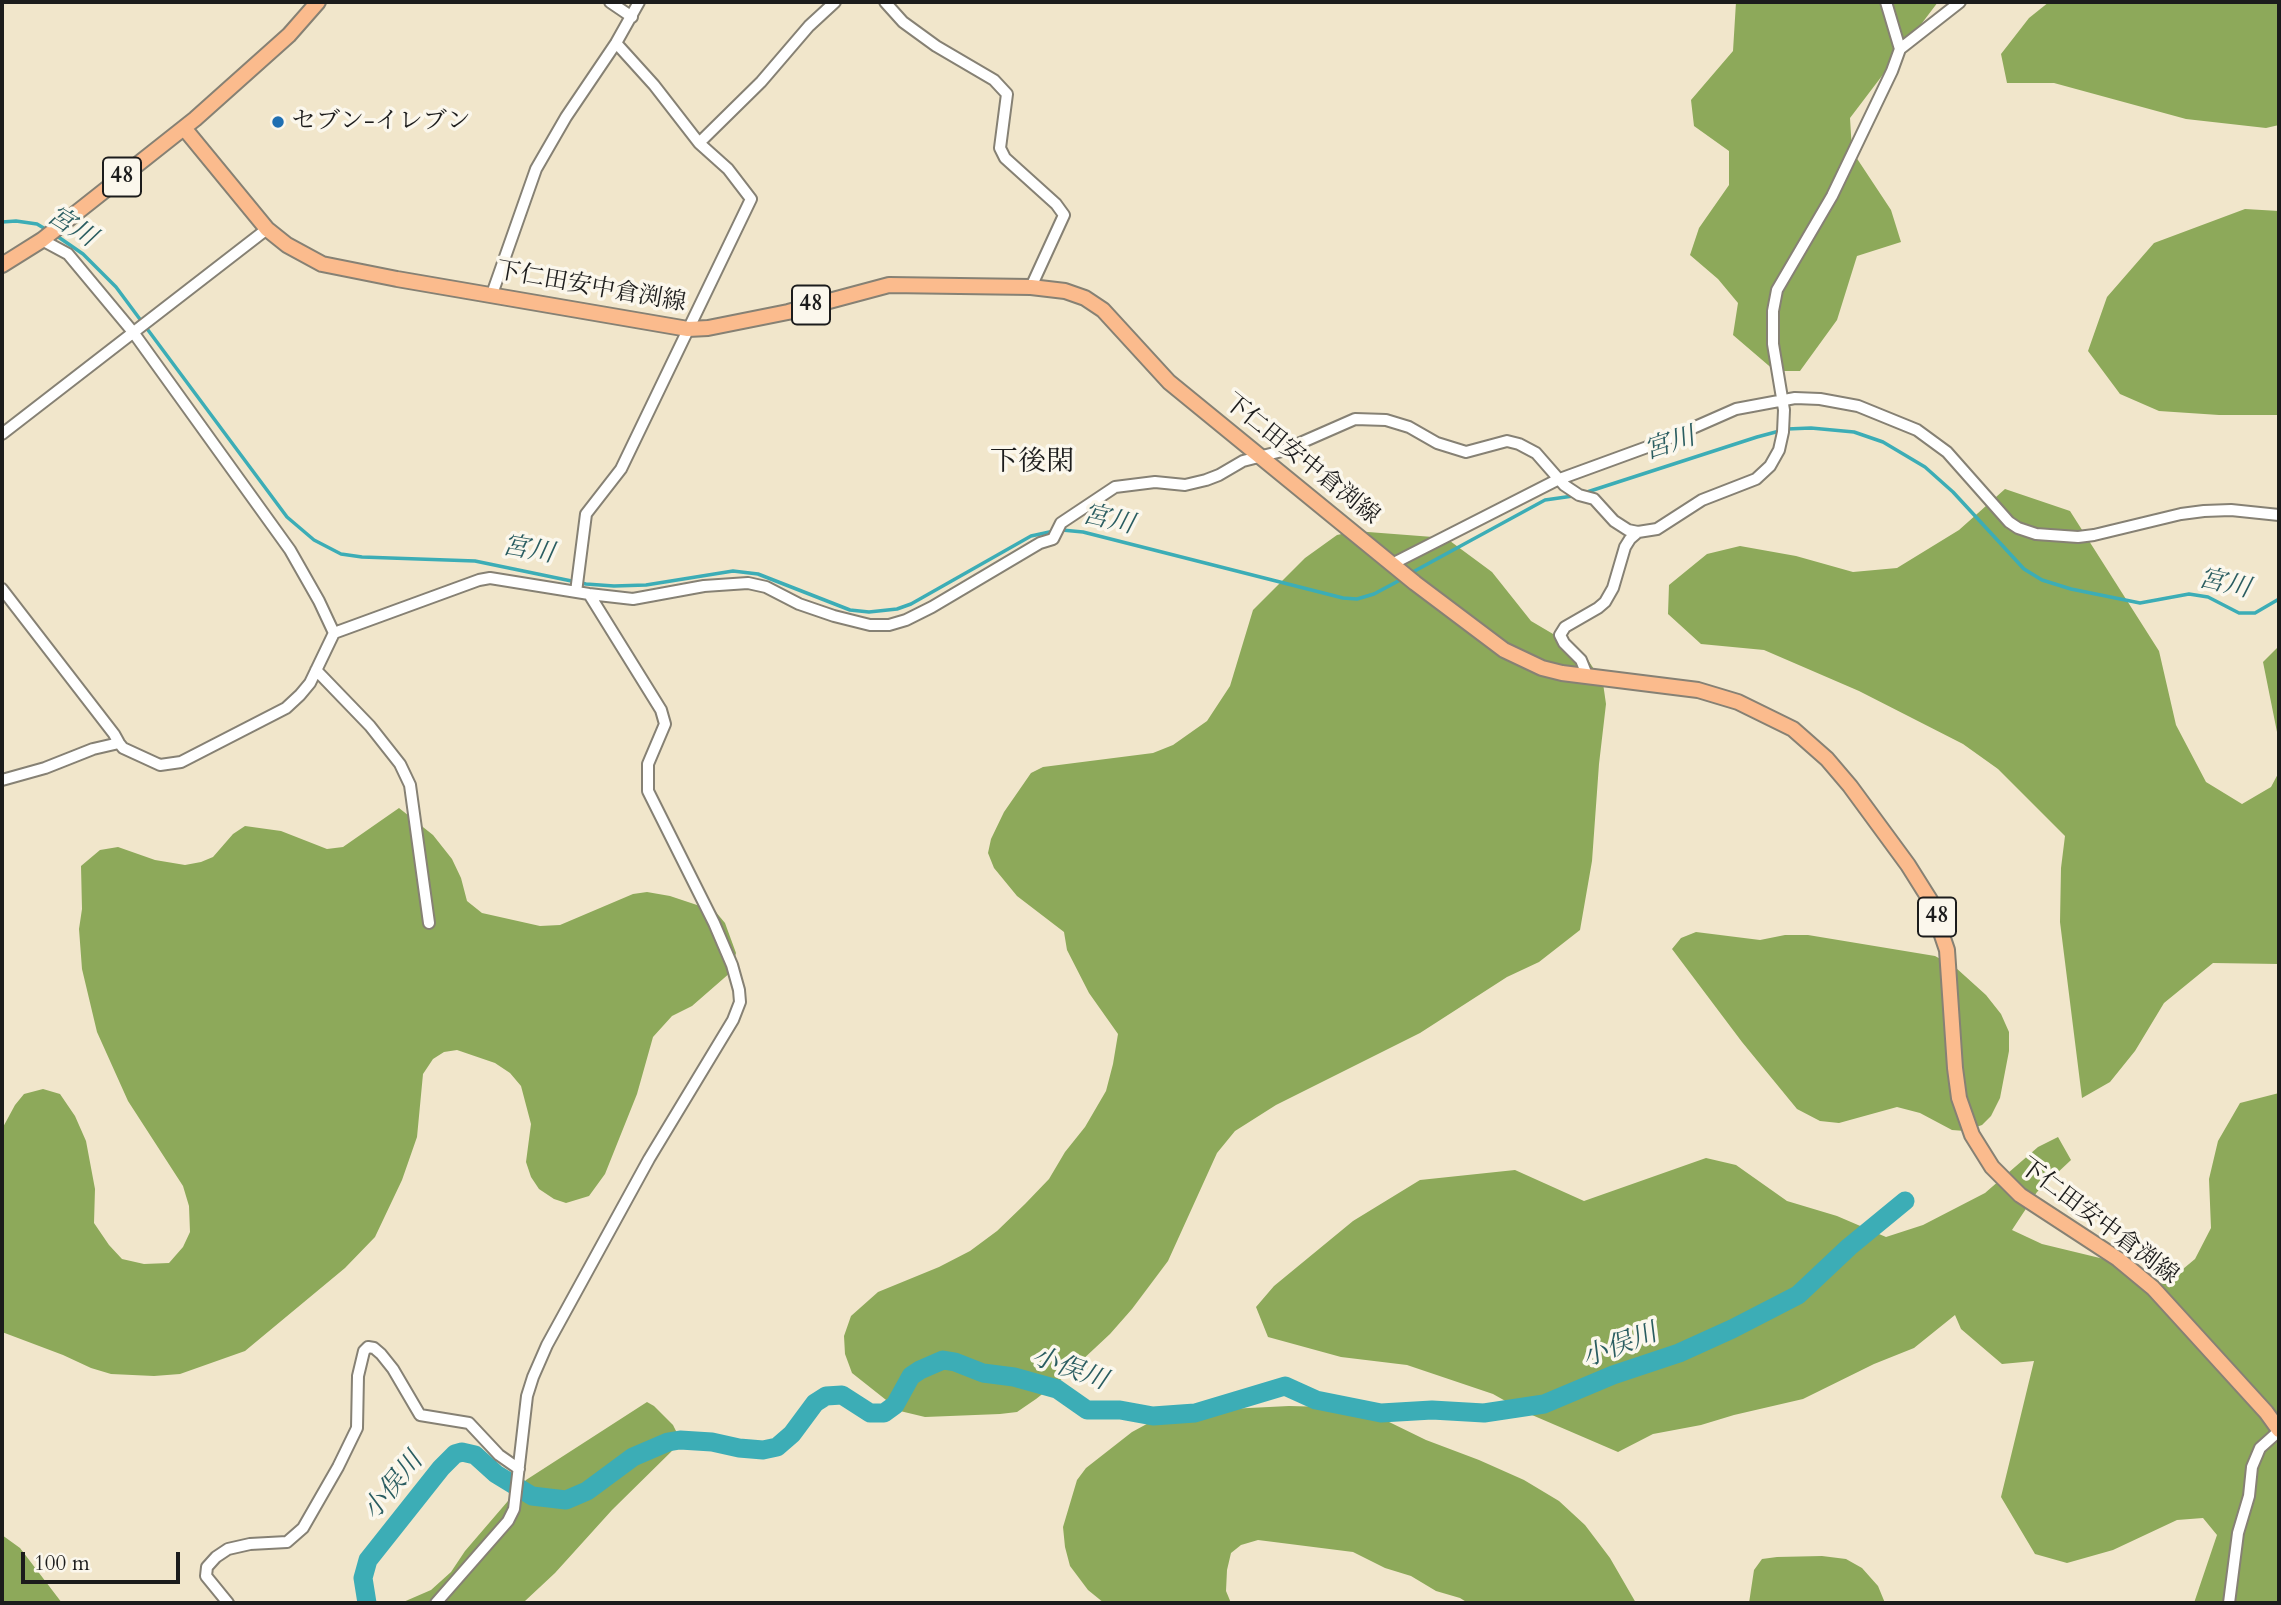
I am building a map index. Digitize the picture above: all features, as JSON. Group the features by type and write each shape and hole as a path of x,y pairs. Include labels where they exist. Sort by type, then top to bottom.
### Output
{"main road":[{"path":"184,128 260,62 317,2"},
{"name":"48","path":"2,265 61,226 184,128"},
{"name":"下仁田安中倉渕線","path":"184,128 267,229 287,245 322,264 397,279 688,328 708,328 788,312 889,285 1031,287 1065,291 1085,298 1103,310 1169,382 1415,583 1504,650 1542,668 1562,673 1698,690 1738,702 1793,729 1827,759 1876,819 1921,883 1940,923 1950,975 1959,1098 1972,1135 1992,1167 2020,1195 2118,1259 2153,1288 2266,1412 2279,1430"}],"street":[{"path":"610,2 632,16"},
{"path":"492,294 536,169 639,2"},
{"path":"699,143 761,82 809,26 835,2"},
{"path":"885,2 903,22 936,46 994,80 1007,94 1000,148 1005,158 1056,204 1064,215 1031,287"},
{"path":"1886,2 1900,49"},
{"path":"2,589 123,748 160,765 181,762 286,708 310,683 334,633 490,578 634,599 704,586 748,583 766,587 799,604 834,616 870,625 888,625 906,620 932,607 1040,543 1053,539 1060,523 1115,487 1155,482 1185,485 1219,475 1242,461 1282,451 1355,419 1386,420 1409,427 1437,443 1466,452 1507,441 1518,444 1536,453 1561,482 1579,495 1594,499 1614,521 1628,530 1638,532 1657,529 1702,500 1756,479 1770,466 1779,450 1783,432 1783,405 1773,344 1773,311 1777,290 1832,196 1900,49 1959,2"},
{"path":"576,592 586,514 621,469 751,198 728,169 699,143 654,85 616,43"},
{"path":"2,434 267,229"},
{"path":"43,239 68,254 135,331 290,550 334,633"},
{"path":"1396,567 1561,482 1736,409 1820,399 1858,406 1917,430 1947,452 2009,522 2036,534 2078,537 2204,511 2231,510 2279,515"},
{"path":"1587,675 1581,660 1560,635 1565,627 1605,602 1613,588 1625,547 1638,532"},
{"path":"436,1603 509,1521 514,1509 527,1396 547,1345 649,1159 733,1020 740,1002 732,965 714,923 648,792 648,764 665,724 661,710 589,594"},
{"path":"316,670 385,745 400,764 411,785 429,923"},
{"path":"2,780 45,768 93,749 119,743"},
{"path":"228,1603 206,1576 207,1567 216,1556 228,1549 250,1544 287,1542 303,1528 338,1468 357,1428 358,1376 364,1350 368,1347 381,1354 393,1369 420,1415 469,1423 499,1455 519,1469"},
{"path":"2229,1603 2238,1533 2249,1496 2252,1467 2260,1448 2279,1430"}],"green space":[{"path":"1736,2 1938,2 1850,118 1852,151 1891,210 1901,242 1857,256 1837,320 1800,371 1775,371 1733,335 1738,303 1718,279 1690,255 1699,228 1729,185 1729,151 1694,126 1691,100 1733,51"},
{"path":"2049,2 2279,2 2279,125 2266,128 2186,119 2054,83 2007,83 2001,54 2029,18"},
{"path":"2245,209 2279,211 2279,415 2159,411 2120,394 2088,351 2107,297 2154,243"},
{"path":"2005,489 2070,511 2159,651 2176,725 2206,782 2242,804 2271,787 2279,772 2279,964 2213,963 2164,1003 2135,1051 2110,1082 2082,1098 2060,922 2061,868 2065,836 1998,769 1963,744 1859,691 1764,650 1701,644 1668,614 1669,585 1707,554 1740,546 1796,556 1853,572 1897,568 1959,530"},
{"path":"1355,531 1446,538 1492,572 1531,621 1570,644 1588,660 1603,683 1606,704 1592,861 1580,930 1539,962 1507,977 1420,1033 1276,1105 1235,1131 1217,1153 1168,1261 1110,1334 1036,1399 1017,1412 1000,1414 925,1417 900,1411 852,1373 845,1354 844,1336 851,1316 878,1292 939,1267 970,1251 997,1231 1049,1179 1106,1091 1113,1064 1118,1034 1089,993 1067,950 1064,932 1017,896 994,868 988,853 991,839 1004,812 1031,773 1043,767 1153,753 1173,745 1207,721 1230,686 1253,610 1305,558 1337,535"},
{"path":"2279,646 2279,742 2263,662"},
{"path":"399,808 433,835 452,859 467,901 482,913 540,926 560,925 633,894 647,892 670,896 715,911 725,923 736,953 731,972 692,1006 672,1016 653,1037 637,1094 605,1174 589,1196 566,1203 539,1189 531,1177 526,1162 531,1124 521,1086 510,1073 495,1063 457,1050 444,1052 433,1059 423,1074 417,1137 402,1180 375,1237 345,1268 245,1351 180,1374 111,1374 2,1332 2,1129 24,1094 43,1089 60,1094 75,1116 86,1141 95,1189 94,1223 122,1259 144,1264 169,1263 183,1247 190,1232 189,1206 183,1186 128,1101 97,1032 82,969 79,929 82,909 81,866 100,850 118,847 155,860 185,865 201,862 213,857 233,834 245,826 281,831 327,849 343,847"},
{"path":"1696,932 1760,940 1785,935 1808,935 1935,956 1955,967 1986,995 2001,1014 2009,1032 2009,1051 2000,1098 1991,1116 1982,1125 1965,1131 1952,1130 1920,1113 1897,1107 1839,1123 1820,1121 1797,1109 1672,949 1681,938"},
{"path":"2279,1093 2279,1603 2194,1603 2217,1535 2203,1518 2177,1520 2113,1550 2067,1563 2035,1554 2001,1497 2034,1361 2002,1364 1961,1329 1955,1315 1914,1348 1874,1364 1803,1399 1701,1425 1653,1434 1618,1452 1525,1412 1493,1394 1407,1365 1341,1357 1268,1337 1256,1307 1274,1286 1353,1221 1420,1180 1515,1170 1584,1201 1706,1158 1736,1165 1787,1201 1837,1216 1886,1237 1923,1225 1985,1193 2038,1147 2058,1137 2071,1160 2037,1192 2012,1230 2042,1244 2104,1259 2165,1284 2195,1259 2211,1228 2209,1179 2218,1141 2240,1103"},
{"path":"647,1402 673,1425 678,1435 677,1446 525,1601 401,1603 431,1590 451,1572 465,1551 526,1480"},
{"path":"1329,1407 1385,1420 1426,1440 1524,1480 1559,1501 1585,1525 1610,1558 1636,1603 1468,1603 1353,1552 1258,1540 1241,1545 1231,1553 1226,1591 1231,1603 1104,1603 1088,1590 1070,1566 1063,1527 1077,1480 1086,1468 1132,1432 1156,1419 1209,1410"},
{"path":"2,1535 20,1548 62,1603 2,1603"},
{"path":"1822,1556 1846,1559 1862,1568 1878,1586 1885,1603 1749,1603 1754,1570 1762,1559"}],"waterway":[{"name":"宮川","path":"2,222 37,224 47,230"},
{"name":"宮川","path":"54,234 83,254 116,287 287,517 314,540 341,554 475,561 586,584 614,586 646,585 733,571 758,574 850,610 869,612 897,609 911,604 1031,536 1054,531"},
{"name":"宮川","path":"1584,493 1787,429 1854,432 1883,442 1925,467 1953,492 2024,569 2042,580 2071,589 2140,603 2189,594 2208,597 2239,613 2255,613 2279,599"},
{"name":"宮川","path":"1411,573 1545,500 1573,496"},
{"name":"宮川","path":"1062,530 1083,532 1343,598 1357,599 1374,594 1402,579"},
{"name":"小俣川","path":"367,1603 363,1578 368,1560 441,1468 455,1454 462,1452 475,1455 496,1474 532,1496 566,1500 587,1491 633,1457 668,1442 712,1442 763,1450 777,1447 792,1434 815,1403 826,1396 842,1395 870,1413 884,1413 895,1405 911,1376 943,1360 983,1373 1014,1377 1057,1389 1087,1410 1120,1410 1153,1416 1195,1413 1285,1386 1316,1400 1381,1413 1432,1410 1484,1413 1544,1404 1613,1375 1679,1353 1798,1295 1849,1247 1905,1201"}],"place":[{"name":"セブン-イレブン","path":"278,122"}],"district":[{"name":"下後閑","path":"1032,464"}]}
